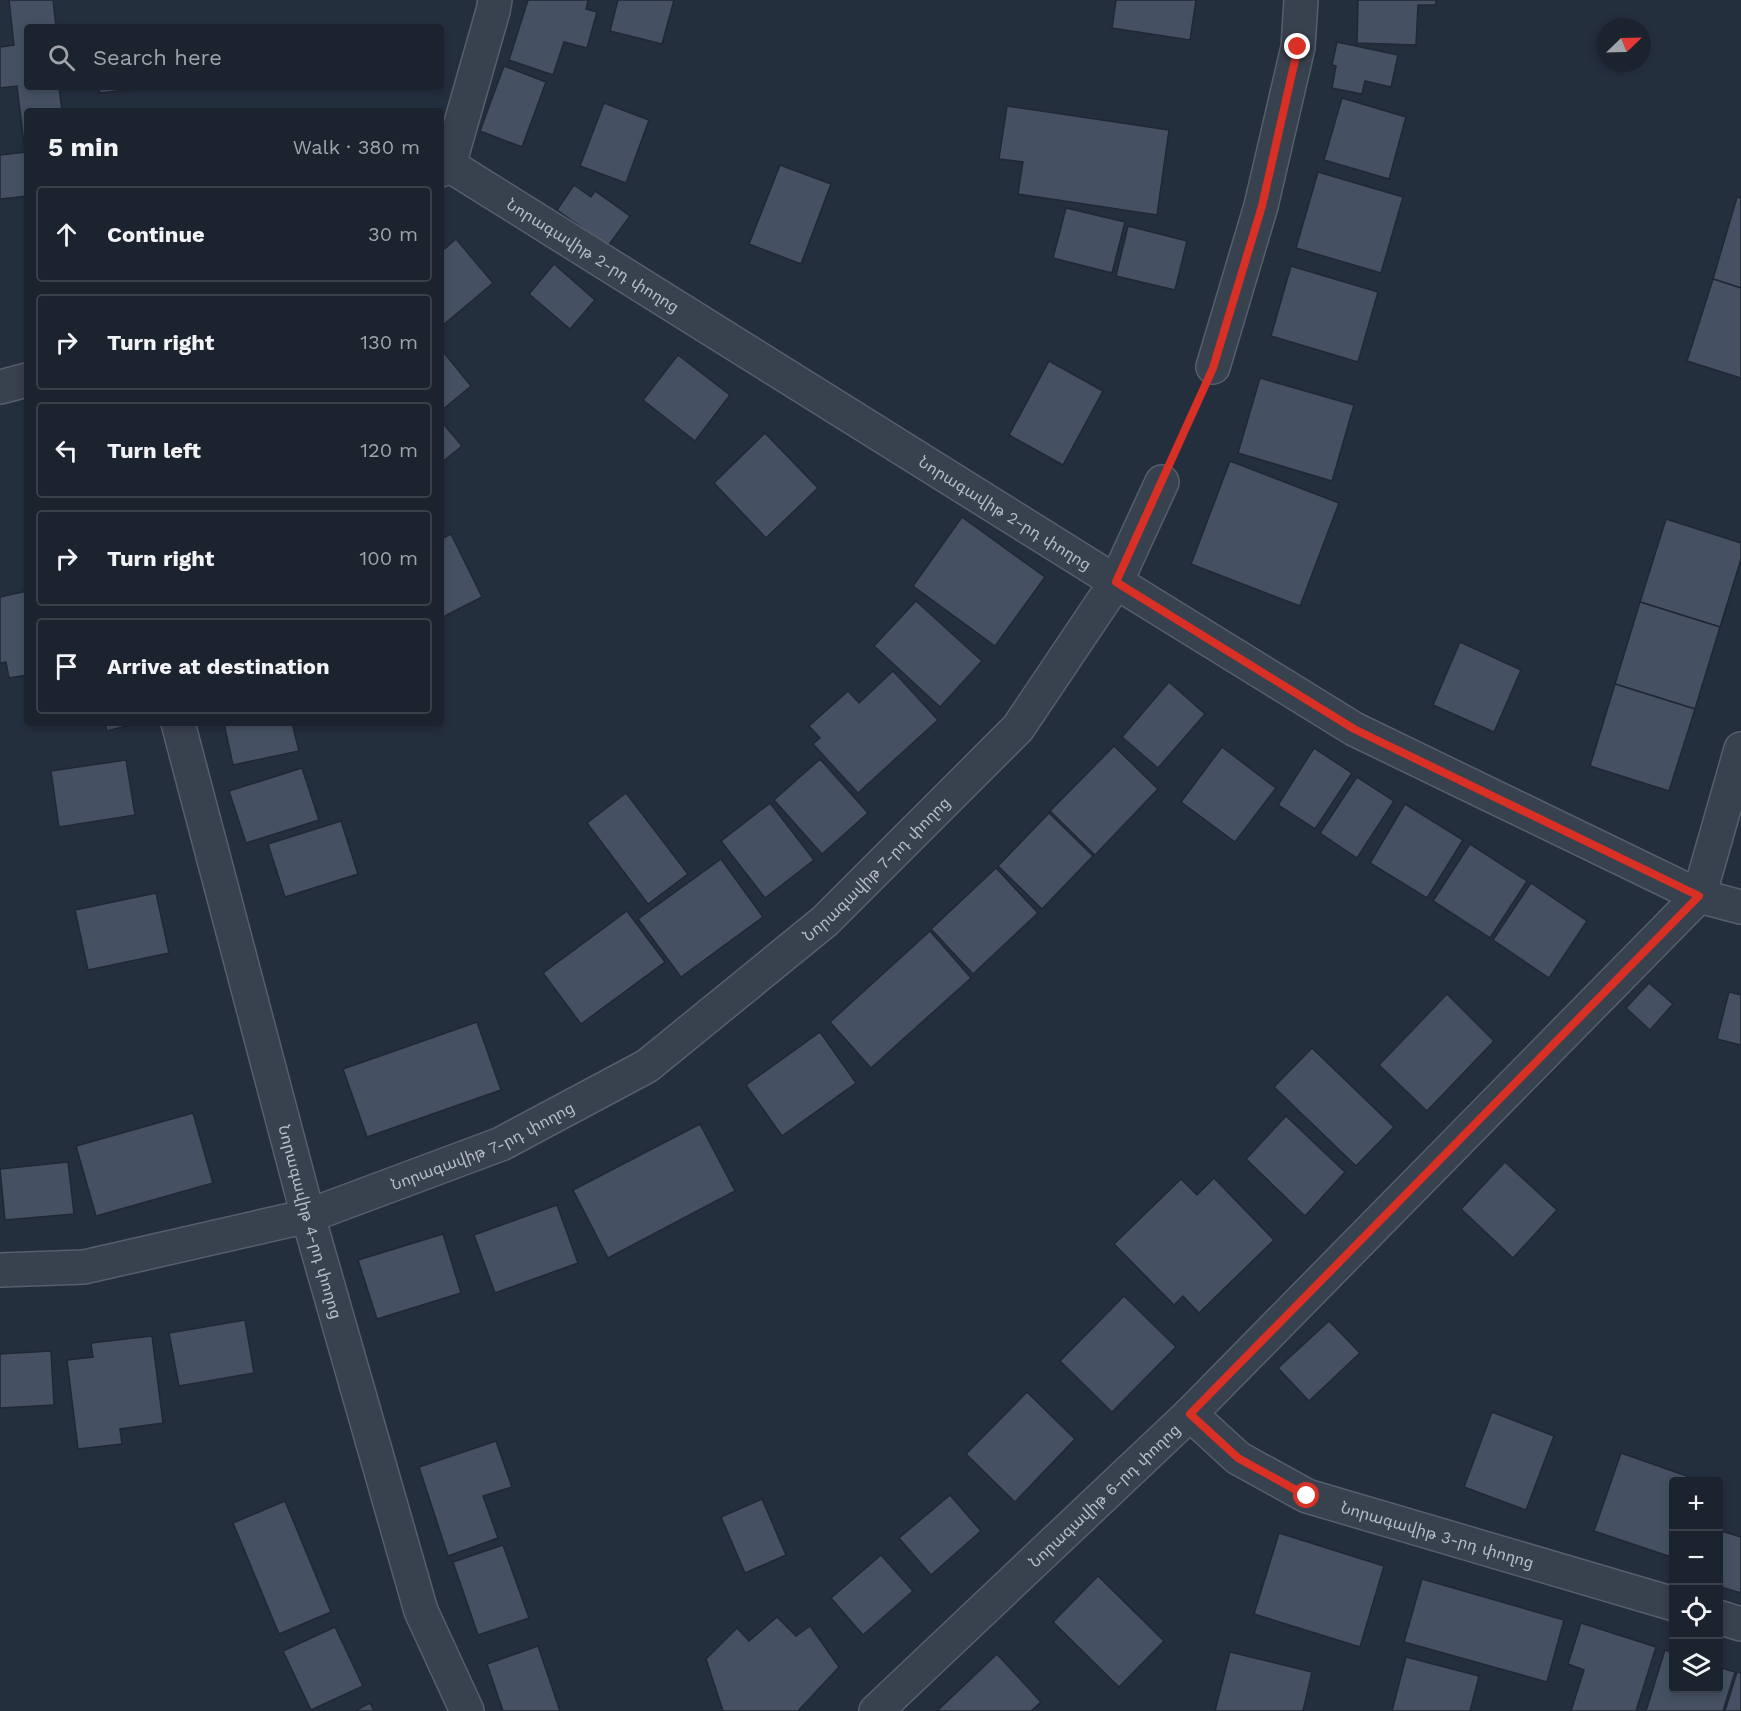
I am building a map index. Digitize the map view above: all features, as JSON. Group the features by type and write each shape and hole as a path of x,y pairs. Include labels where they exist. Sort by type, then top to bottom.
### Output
{"street":[{"path":"445,167 495,0"},
{"path":"1213,368 1262,206 1298,47 1301,0"},
{"name":"Նորագավիթ 2-րդ փողոց","path":"445,167 1354,729 1699,896 1741,907"},
{"path":"0,387 24,381"},
{"name":"Նորագավիթ 7-րդ փողոց","path":"0,1270 84,1267 308,1216 501,1144 647,1066 825,921 1018,728 1116,582 1162,482"},
{"name":"Նորագավիթ 4-րդ փողոց","path":"179,726 308,1216 421,1611 467,1711"},
{"name":"Նորագավիթ 6-րդ փողոց","path":"876,1711 1190,1414 1699,896 1741,749"},
{"name":"Նորագավիթ 3-րդ փողոց","path":"1190,1414 1238,1458 1307,1496 1669,1603"},
{"path":"1723,1618 1741,1624"}],"path":[{"path":"1162,482 1213,368"}],"building":[{"path":"9,0 53,0 56,24 24,24 24,90 59,90 62,108 24,108 24,144 17,86 0,88 0,47 14,45"},
{"path":"528,0 588,0 586,9 597,12 587,48 564,42 553,75 509,60"},
{"path":"618,0 674,0 662,44 610,31"},
{"path":"1116,0 1196,0 1190,40 1112,28"},
{"path":"1358,0 1436,0 1436,5 1418,5 1416,45 1357,43"},
{"path":"1337,42 1398,55 1391,87 1365,81 1362,94 1332,88 1336,66 1332,65"},
{"path":"504,66 546,82 522,147 480,131"},
{"path":"100,90 126,90 100,93"},
{"path":"1342,98 1406,117 1389,179 1324,160"},
{"path":"604,103 649,120 626,183 580,166"},
{"path":"1007,106 1169,130 1157,215 1018,194 1023,162 999,159"},
{"path":"24,152 24,196 0,199 0,155"},
{"path":"780,165 831,184 801,264 749,244"},
{"path":"1318,172 1403,197 1381,273 1296,248"},
{"path":"574,185 591,197 595,191 630,216 608,246 557,210"},
{"path":"1737,197 1741,198 1741,288 1713,279"},
{"path":"1066,208 1125,222 1112,273 1053,258"},
{"path":"1128,226 1187,241 1175,290 1116,276"},
{"path":"456,239 493,283 444,324 444,249"},
{"path":"554,264 595,300 570,329 529,294"},
{"path":"1291,266 1378,292 1358,362 1271,336"},
{"path":"1713,279 1741,288 1741,378 1687,361"},
{"path":"444,353 471,386 444,408"},
{"path":"678,355 730,395 695,441 643,400"},
{"path":"1049,361 1103,391 1063,465 1009,435"},
{"path":"1260,378 1354,405 1332,481 1238,453"},
{"path":"444,425 462,446 444,461"},
{"path":"765,433 818,488 766,538 714,483"},
{"path":"1230,461 1339,503 1300,606 1191,564"},
{"path":"962,517 1045,577 995,646 913,586"},
{"path":"1666,519 1741,543 1741,559 1720,627 1640,602"},
{"path":"451,534 482,597 444,616 444,538"},
{"path":"24,592 24,676 9,678 6,662 0,663 0,597"},
{"path":"916,601 982,661 940,707 874,646"},
{"path":"1640,602 1720,627 1695,709 1615,684"},
{"path":"1460,642 1521,670 1494,732 1433,705"},
{"path":"893,671 938,720 858,793 813,744 820,738 809,726 848,691 859,703"},
{"path":"1169,682 1205,714 1158,768 1122,737"},
{"path":"1615,684 1695,709 1669,791 1590,766"},
{"path":"106,726 126,726 107,731"},
{"path":"225,726 293,726 299,751 233,765"},
{"path":"1114,746 1158,789 1095,855 1050,811"},
{"path":"1222,747 1276,788 1235,842 1181,802"},
{"path":"1314,748 1352,773 1315,829 1278,805"},
{"path":"820,759 868,813 822,854 774,800"},
{"path":"126,760 135,815 59,827 51,771"},
{"path":"302,768 319,820 246,843 229,791"},
{"path":"1357,777 1394,801 1357,858 1320,833"},
{"path":"626,793 688,874 648,904 587,823"},
{"path":"770,803 814,860 765,898 721,841"},
{"path":"1405,804 1463,840 1427,898 1370,863"},
{"path":"1049,813 1093,856 1042,909 998,866"},
{"path":"341,821 358,874 285,897 268,844"},
{"path":"1470,844 1527,881 1490,938 1433,901"},
{"path":"721,859 763,917 681,977 638,919"},
{"path":"996,868 1038,913 973,974 931,929"},
{"path":"1531,883 1587,921 1549,978 1493,940"},
{"path":"156,893 169,953 88,970 75,910"},
{"path":"627,911 665,962 581,1024 543,973"},
{"path":"930,931 971,978 871,1068 830,1022"},
{"path":"1649,983 1673,1004 1650,1030 1626,1008"},
{"path":"1729,992 1741,995 1741,1045 1717,1039"},
{"path":"1447,994 1494,1041 1427,1111 1379,1065"},
{"path":"477,1022 501,1090 367,1137 343,1069"},
{"path":"820,1032 856,1083 782,1136 746,1085"},
{"path":"1312,1048 1394,1127 1356,1166 1274,1087"},
{"path":"193,1113 213,1183 96,1216 76,1146"},
{"path":"1286,1116 1345,1172 1305,1216 1246,1159"},
{"path":"700,1124 735,1191 608,1258 573,1190"},
{"path":"68,1162 74,1214 5,1220 0,1169"},
{"path":"1505,1162 1557,1210 1513,1258 1461,1209"},
{"path":"1214,1178 1274,1240 1199,1313 1183,1296 1174,1305 1114,1244 1181,1179 1197,1195"},
{"path":"557,1205 578,1263 495,1293 474,1235"},
{"path":"443,1234 461,1293 377,1319 358,1260"},
{"path":"1124,1296 1176,1347 1112,1412 1060,1361"},
{"path":"245,1320 254,1373 179,1386 169,1333"},
{"path":"1329,1321 1360,1353 1309,1401 1278,1368"},
{"path":"152,1336 163,1423 120,1429 122,1444 78,1449 67,1360 93,1357 91,1343"},
{"path":"51,1351 54,1405 0,1408 0,1354"},
{"path":"1027,1392 1075,1439 1015,1502 966,1454"},
{"path":"1492,1412 1554,1436 1526,1510 1464,1487"},
{"path":"496,1441 512,1487 483,1496 498,1538 448,1556 419,1467"},
{"path":"1621,1453 1690,1477 1669,1477 1669,1556 1594,1531"},
{"path":"950,1495 981,1531 931,1575 899,1538"},
{"path":"762,1499 786,1555 745,1573 721,1517"},
{"path":"285,1501 331,1612 279,1634 233,1523"},
{"path":"1723,1532 1741,1537 1741,1593 1723,1588"},
{"path":"1279,1533 1384,1566 1360,1647 1254,1614"},
{"path":"503,1545 529,1618 478,1635 453,1562"},
{"path":"881,1555 913,1591 863,1635 831,1598"},
{"path":"1098,1576 1164,1641 1119,1687 1053,1622"},
{"path":"1422,1579 1564,1620 1547,1682 1404,1642"},
{"path":"777,1617 796,1636 810,1626 839,1667 798,1711 723,1711 706,1659 737,1628 749,1641"},
{"path":"1581,1623 1656,1647 1636,1711 1571,1711 1584,1670 1568,1664"},
{"path":"335,1627 363,1686 311,1710 283,1651"},
{"path":"538,1646 560,1711 503,1711 487,1664"},
{"path":"1665,1650 1669,1651 1669,1693 1723,1693 1723,1668 1735,1672 1723,1711 1646,1711"},
{"path":"1230,1652 1312,1672 1303,1711 1215,1711"},
{"path":"997,1654 1041,1702 1031,1711 937,1711"},
{"path":"1406,1657 1479,1676 1470,1711 1392,1711"},
{"path":"1737,1672 1741,1673 1741,1711 1725,1711"},
{"path":"370,1703 374,1711 355,1711"}],"route":[{"path":"1298,47 1262,206 1213,368 1116,582 1354,729 1699,896 1190,1414 1238,1458 1307,1496"}]}
